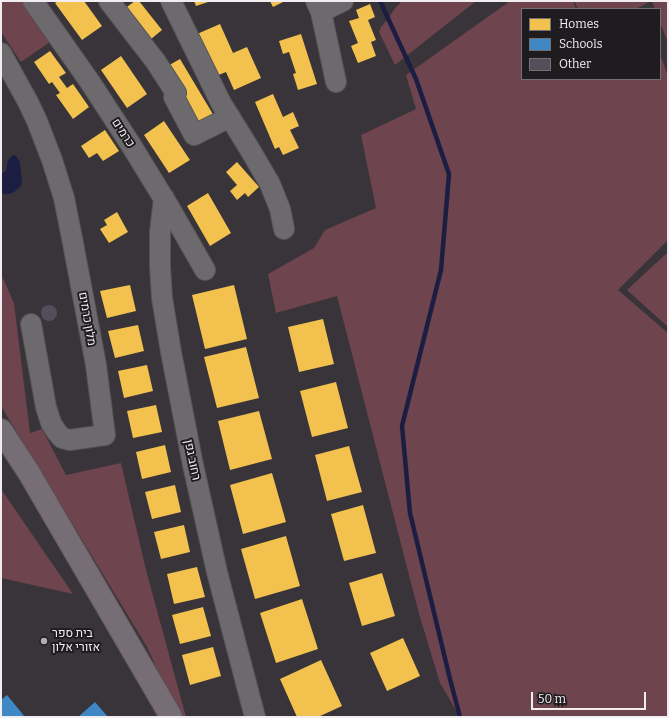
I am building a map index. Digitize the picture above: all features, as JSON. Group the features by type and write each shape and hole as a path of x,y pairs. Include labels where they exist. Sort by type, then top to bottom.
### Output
{"main road":[{"path":"1,430 29,472 171,717"}],"street":[{"name":"כרמים","path":"33,1 69,50 107,108 164,198 205,270"},
{"path":"109,1 156,62 176,93 174,97 194,135 230,117"},
{"path":"171,1 186,35 220,103 270,184 280,209 284,229"},
{"path":"336,82 318,7 343,1"},
{"name":"מלון כרמים","path":"1,54 37,121 52,160 64,198 96,365 105,435 70,440 62,438 56,431 49,418 46,407 31,324"},
{"name":"רחוב גפן","path":"164,198 160,232 160,266 162,298 171,352 193,465 217,572 255,717"}],"shaded area":[{"path":"1,1 26,1 53,40 21,62 1,32"},
{"path":"402,1 476,1 395,65 379,32 395,8"},
{"path":"509,1 573,1 576,8 521,8 521,80 661,80 661,57 668,76 668,240 618,290 668,333 668,717 460,717 440,683 419,614 337,296 276,313 268,274 314,248 325,230 376,208 361,135 416,109 406,75"},
{"path":"574,1 651,1 638,8 578,8"},
{"path":"652,1 668,1 668,43 661,25 661,8 655,8"},
{"path":"13,155 16,156 20,162 21,186 14,192 3,194 1,193 1,174 6,171 8,160"},
{"path":"668,252 668,327 627,290"},
{"path":"1,274 14,303 30,433 42,429 66,475 121,463 146,570 186,717 179,717 147,647 1,406"},
{"path":"1,489 73,594 1,578"}],"building: Homes":[{"path":"58,1 84,1 102,26 82,40 55,3"},
{"path":"135,1 139,1 162,30 145,44 120,12"},
{"path":"194,1 211,1 196,6"},
{"path":"270,1 285,1 273,7"},
{"path":"370,4 375,17 368,20 376,40 371,42 376,56 358,63 351,46 358,43 349,21 359,18 356,10"},
{"path":"220,24 233,53 247,47 261,78 234,90 226,72 216,76 197,34"},
{"path":"301,34 317,84 298,90 293,74 296,73 289,52 283,54 279,41"},
{"path":"50,51 66,73 59,77 67,88 73,84 89,107 73,119 56,95 60,93 52,82 49,84 34,62"},
{"path":"121,56 147,94 127,108 101,70"},
{"path":"180,59 214,116 194,128 166,67"},
{"path":"273,94 283,117 293,112 299,126 290,130 299,148 283,155 279,147 275,149 255,102"},
{"path":"164,121 190,160 169,173 144,135"},
{"path":"105,130 119,151 103,161 97,153 89,158 81,146"},
{"path":"237,162 259,187 248,197 245,193 237,200 230,191 237,185 226,172"},
{"path":"208,193 231,233 210,246 187,206"},
{"path":"117,212 128,232 109,243 100,229 107,225 104,220"},
{"path":"130,285 136,311 107,318 100,291"},
{"path":"234,285 247,339 205,349 192,295"},
{"path":"323,319 334,364 299,372 288,327"},
{"path":"138,325 144,351 115,358 108,331"},
{"path":"246,347 259,398 217,408 204,357"},
{"path":"147,365 153,391 124,398 118,371"},
{"path":"336,382 348,428 312,437 300,391"},
{"path":"156,405 162,432 133,438 127,411"},
{"path":"259,411 272,459 230,470 218,421"},
{"path":"165,445 171,472 142,479 136,452"},
{"path":"349,446 362,492 327,501 315,455"},
{"path":"272,473 286,522 243,534 230,485"},
{"path":"175,485 181,512 152,519 145,492"},
{"path":"363,505 376,553 344,561 331,514"},
{"path":"184,525 190,552 161,559 154,532"},
{"path":"286,536 300,586 255,599 241,549"},
{"path":"197,567 205,597 174,604 167,574"},
{"path":"382,573 395,616 362,626 349,583"},
{"path":"302,599 318,649 276,663 260,613"},
{"path":"203,607 211,636 180,644 172,615"},
{"path":"403,638 420,676 387,691 370,653"},
{"path":"213,647 221,676 190,685 182,655"},
{"path":"321,660 342,706 318,717 297,717 280,679"}],"building: Schools":[{"path":"7,695 25,717 1,717 1,700"},
{"path":"95,702 108,717 78,717"}],"building: Other":[{"path":"49,305 56,310 57,313 52,320 49,321 42,316 41,313 46,306"}],"waterway":[{"path":"380,1 416,79 449,174 441,270 402,426 410,513 460,717"}],"place":[{"name":"בית ספר אזורי אלון","path":"44,641"}]}
